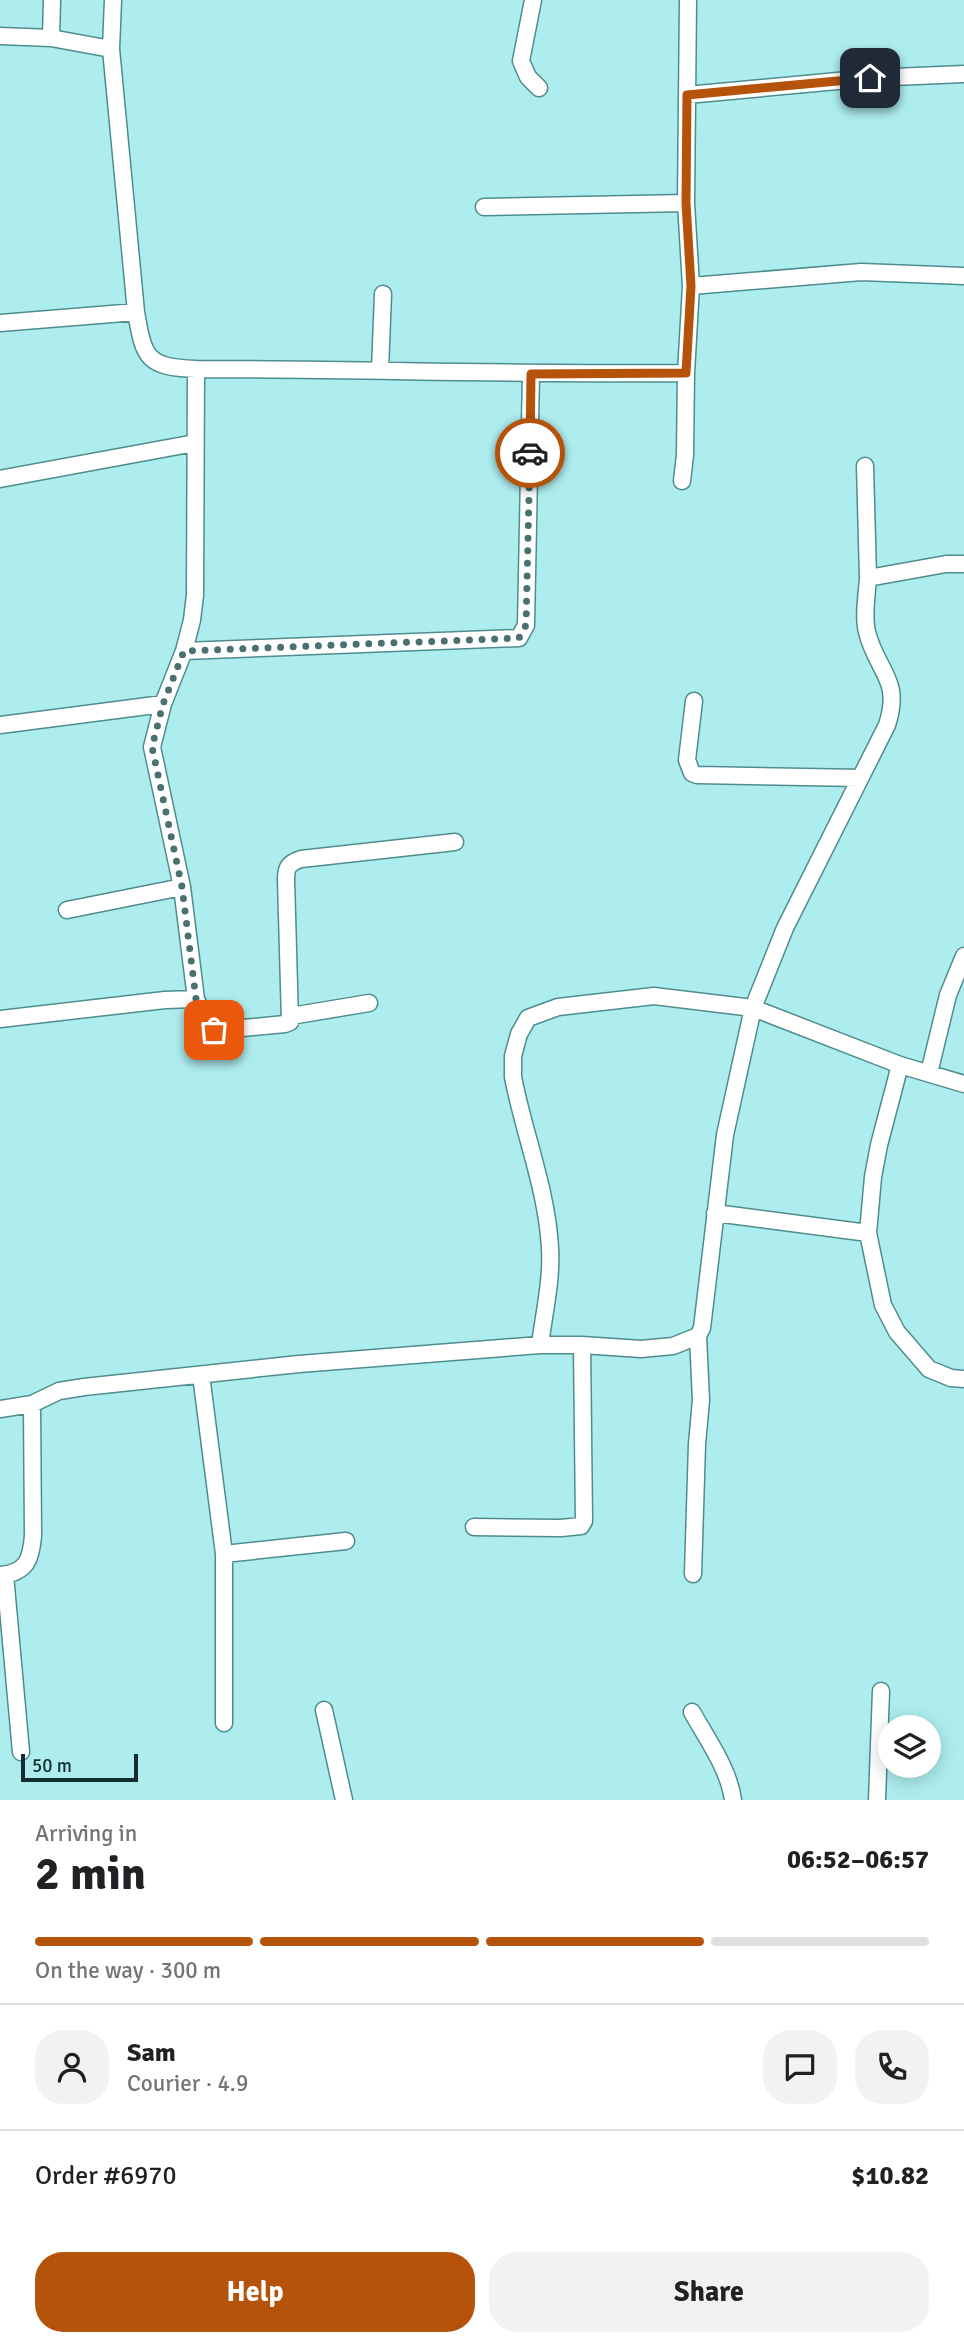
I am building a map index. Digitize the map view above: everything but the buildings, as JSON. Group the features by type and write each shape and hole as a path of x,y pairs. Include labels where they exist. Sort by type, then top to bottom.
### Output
{"street":[{"path":"51,38 52,0"},
{"path":"113,0 111,50 135,312 146,353 155,363 169,368 196,369 380,369 531,374 686,373"},
{"path":"533,0 521,61 528,77 539,88"},
{"path":"682,481 691,286 686,203 688,0"},
{"path":"0,36 51,38 111,50"},
{"path":"687,95 870,78 964,74"},
{"path":"484,207 686,203"},
{"path":"691,286 862,272 964,276"},
{"path":"380,369 383,294"},
{"path":"0,323 135,312"},
{"path":"196,369 195,595 184,651 163,704 152,747 182,887 196,999 209,1028 214,1030 290,1022 286,868 291,862 455,842"},
{"path":"184,651 519,638 526,625 531,374"},
{"path":"0,479 195,443"},
{"path":"693,1574 701,1400 698,1336 702,1328 725,1135 754,1008 785,928 887,725 893,707 893,692 867,631 869,578 865,466"},
{"path":"869,578 946,564 964,564"},
{"path":"694,701 687,760 692,773 860,778"},
{"path":"0,725 163,704"},
{"path":"67,910 182,887"},
{"path":"929,1073 948,995 964,956"},
{"path":"540,1345 548,1288 548,1230 513,1077 513,1056 519,1034 528,1018 558,1007 654,996 754,1008 900,1065 964,1084"},
{"path":"0,1019 165,1000 196,999"},
{"path":"291,1016 369,1003"},
{"path":"900,1065 873,1177 869,1233 883,1305 897,1332 929,1368 951,1378 964,1379"},
{"path":"715,1213 869,1233"},
{"path":"0,1409 32,1404 58,1391 201,1374 540,1345 641,1349 673,1346 698,1336"},
{"path":"474,1527 561,1528 581,1526 584,1521 582,1345"},
{"path":"201,1374 224,1554 224,1723"},
{"path":"20,1752 3,1575 26,1565 31,1558 32,1404"},
{"path":"224,1554 345,1541"},
{"path":"877,1800 881,1691"},
{"path":"324,1710 344,1800"},
{"path":"692,1712 725,1773 733,1800"}],"way so far":[{"path":"214,1030 209,1028 204,1020 196,999 182,887 152,747 163,704 184,651 519,638 526,625 530,453"}],"route":[{"path":"530,453 531,374 686,373 691,286 686,203 687,95 870,78"}]}
